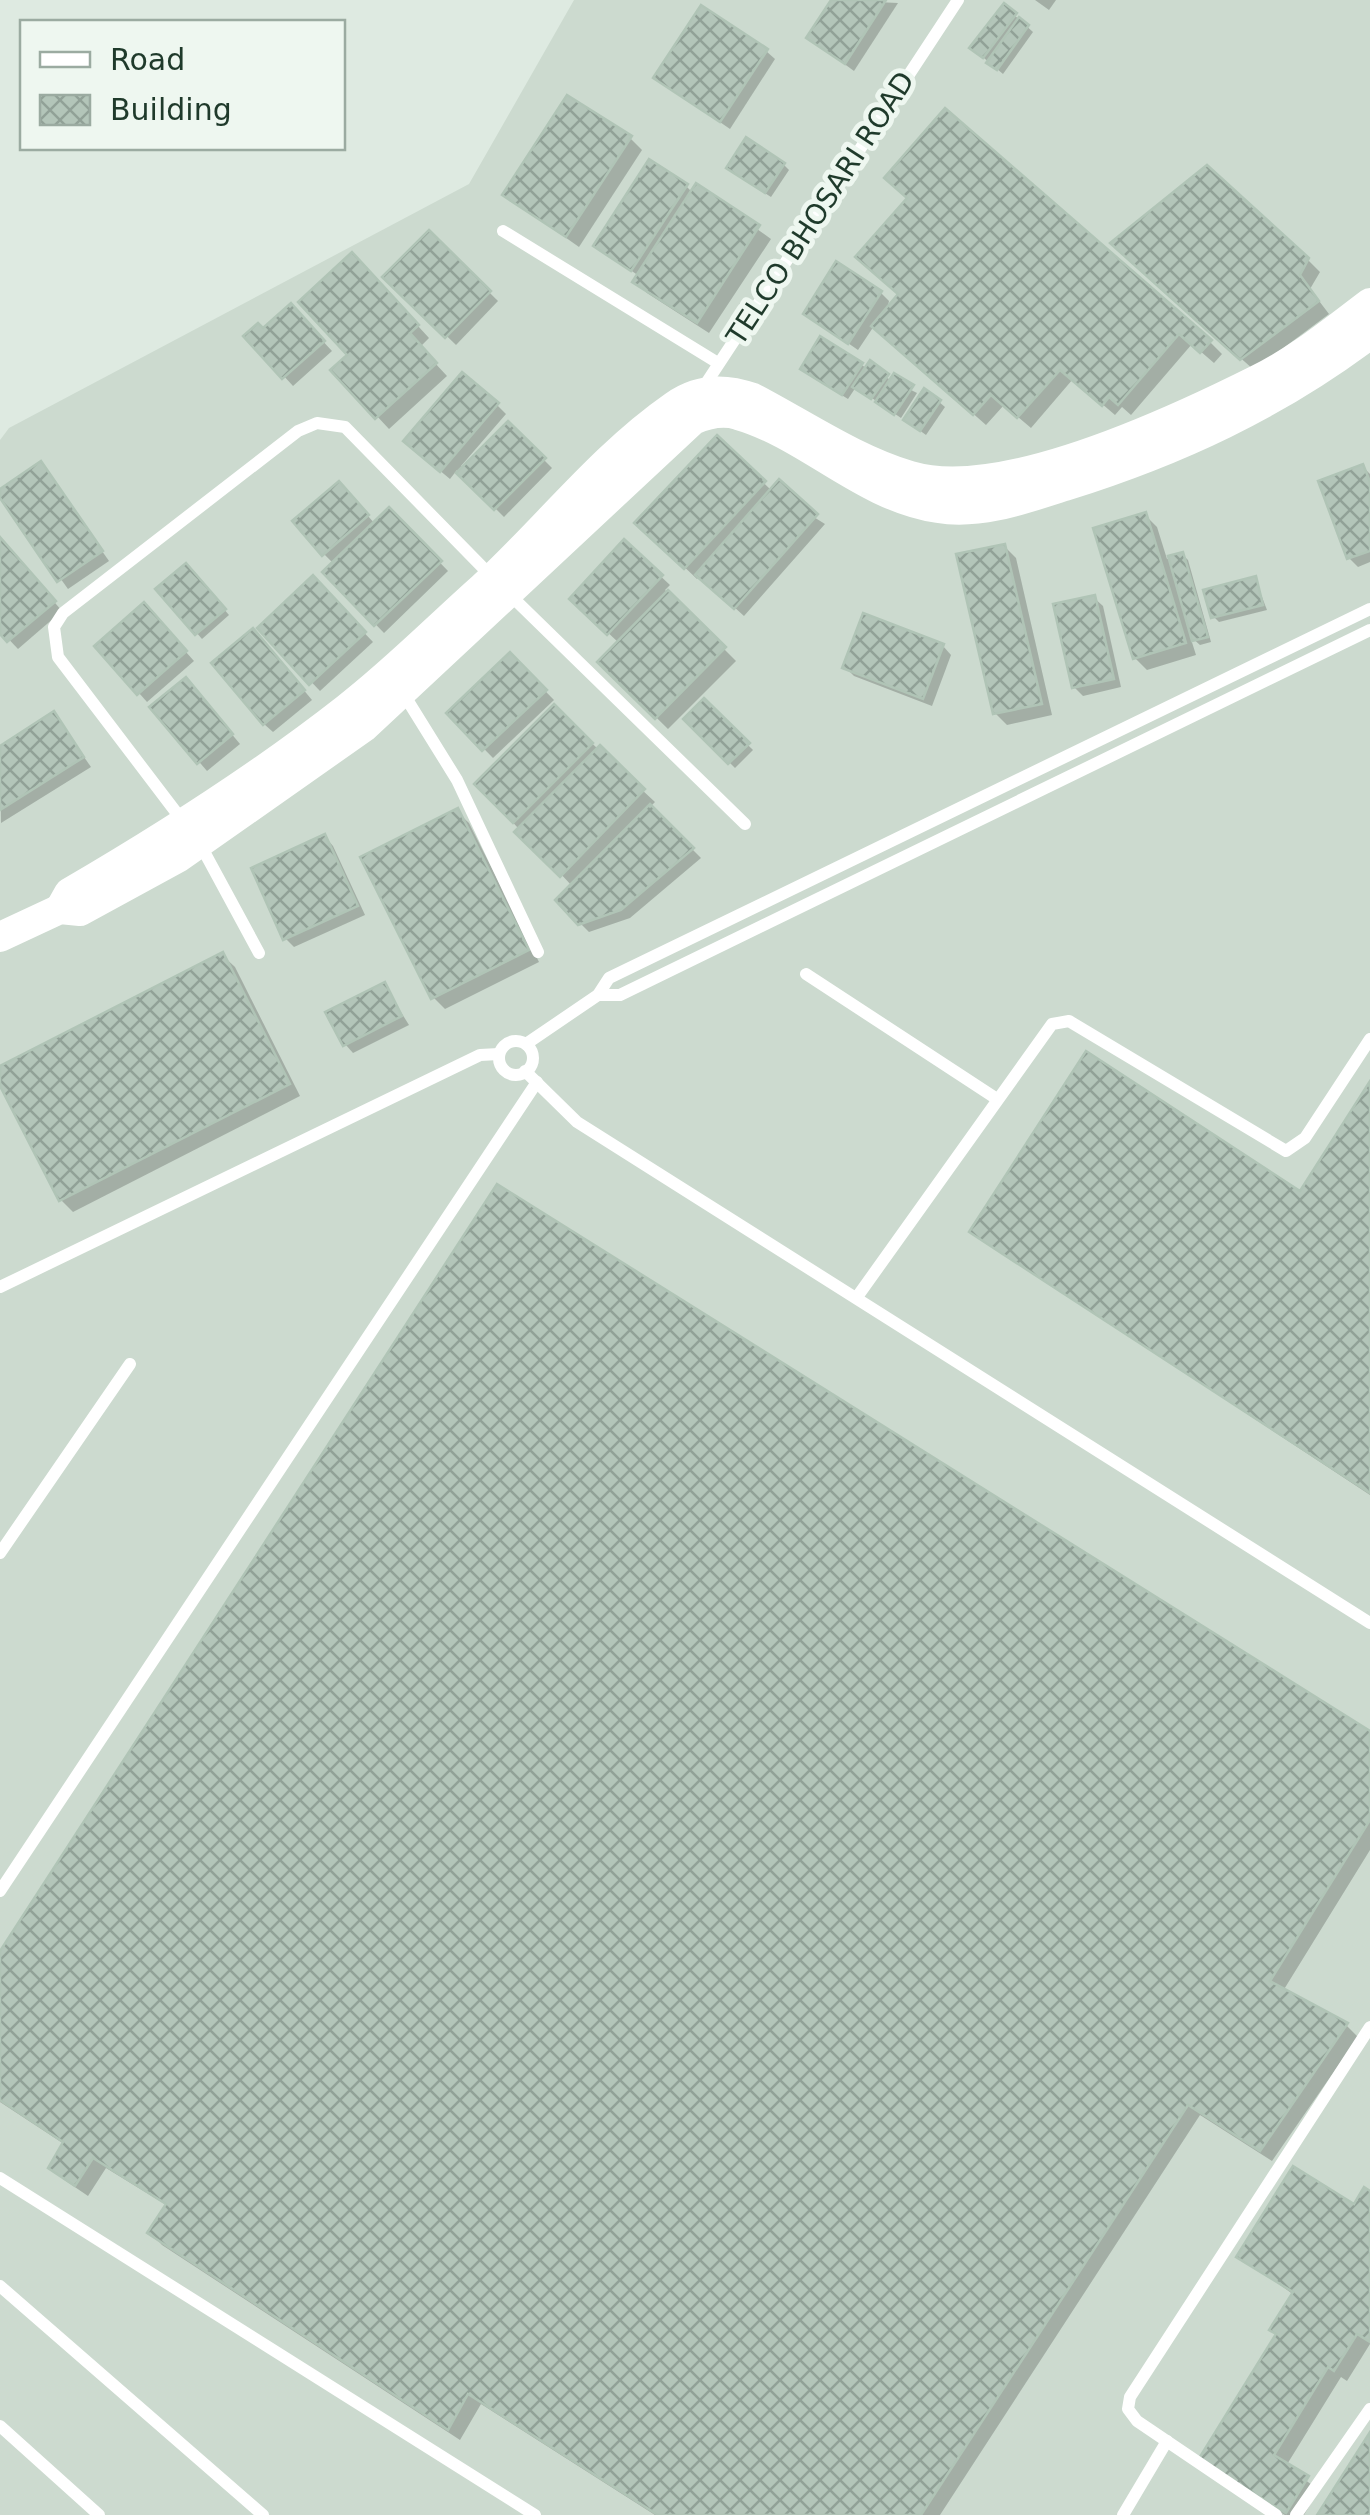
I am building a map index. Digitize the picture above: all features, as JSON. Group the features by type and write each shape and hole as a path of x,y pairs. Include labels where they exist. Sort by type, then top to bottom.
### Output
{"street":[{"path":"0,937 60,909 80,910 364,726 394,684 696,406 732,390 910,476 976,481 1022,474 1125,437 1258,380 1307,350 1370,303"},
{"path":"696,406 708,414 738,415 886,492 938,508 986,507 1074,484 1204,437 1316,376 1370,334"}],"lane":[{"name":"TELCO BHOSARI ROAD","path":"696,406 718,363 958,0"},
{"path":"503,231 718,363"},
{"path":"259,953 193,834 58,657 54,627 63,613 298,432 316,423 344,427 745,824"},
{"path":"0,1287 480,1055 499,1054 510,1042 526,1044 598,994 609,978 1370,609"},
{"path":"598,994 620,996 1370,630"},
{"path":"394,684 457,780 538,952"},
{"path":"806,974 998,1099"},
{"path":"858,1297 1052,1024 1069,1021 1286,1150 1305,1138 1370,1039"},
{"path":"526,1044 532,1060 526,1071"},
{"path":"499,1054 507,1072 526,1071 578,1122 1370,1622"},
{"path":"0,1891 537,1082"},
{"path":"0,1553 130,1364"},
{"path":"1276,2515 1137,2421 1128,2408 1130,2397 1370,2027"},
{"path":"0,2178 535,2515"},
{"path":"0,2286 263,2515"},
{"path":"1296,2515 1370,2410"},
{"path":"0,2426 98,2515"},
{"path":"1123,2515 1167,2441"}],"shaded area":[{"path":"574,0 1370,0 1370,2515 0,2515 0,440 9,428 469,184"}],"building":[{"path":"831,0 886,0 845,64 806,38"},
{"path":"1004,3 1017,13 983,58 969,48"},
{"path":"701,5 768,49 720,122 653,78"},
{"path":"1019,17 1029,25 997,70 986,63"},
{"path":"567,95 632,136 566,237 502,195"},
{"path":"945,108 1212,340 1200,353 1179,334 1118,405 1109,397 1102,406 1060,370 1017,418 991,395 973,415 871,326 898,294 855,257 907,198 884,178"},
{"path":"746,137 785,163 765,193 726,168"},
{"path":"649,159 688,184 631,271 593,246"},
{"path":"1207,165 1309,258 1300,275 1319,301 1240,360 1110,243"},
{"path":"696,183 760,225 697,323 632,282"},
{"path":"429,230 491,291 445,338 382,277"},
{"path":"352,252 419,325 410,333 437,363 375,419 330,370 347,355 298,302"},
{"path":"836,261 882,291 848,344 803,314"},
{"path":"291,303 325,341 282,379 243,336 258,323 263,328"},
{"path":"820,336 863,363 842,395 800,369"},
{"path":"870,360 889,374 871,399 852,387"},
{"path":"462,372 499,403 440,472 403,441"},
{"path":"894,373 914,385 894,415 875,402"},
{"path":"924,388 941,400 920,431 903,420"},
{"path":"508,421 546,458 494,510 456,473"},
{"path":"717,435 766,481 684,569 634,523"},
{"path":"41,461 103,551 57,582 0,498 0,489"},
{"path":"1363,464 1370,482 1370,551 1347,559 1318,481"},
{"path":"779,479 818,514 734,609 695,575"},
{"path":"339,481 369,515 322,556 292,521"},
{"path":"389,507 442,561 374,626 322,572"},
{"path":"1146,512 1186,643 1133,659 1093,528"},
{"path":"0,537 56,601 7,642 0,634"},
{"path":"624,539 663,575 607,635 569,599"},
{"path":"1005,544 1042,704 993,714 956,554"},
{"path":"1183,552 1208,637 1192,641 1168,556"},
{"path":"186,563 226,609 195,635 155,589"},
{"path":"313,575 366,632 309,685 257,628"},
{"path":"1256,576 1263,605 1211,618 1203,590"},
{"path":"668,590 726,647 655,719 597,662"},
{"path":"1095,595 1114,679 1072,688 1053,604"},
{"path":"144,602 187,651 137,695 94,646"},
{"path":"863,613 944,644 923,699 842,668"},
{"path":"253,628 305,690 263,725 211,663"},
{"path":"510,652 547,690 482,751 446,713"},
{"path":"186,677 233,734 197,764 149,707"},
{"path":"704,698 750,743 728,764 683,719"},
{"path":"554,704 593,743 513,823 474,784"},
{"path":"54,711 84,757 0,810 0,746"},
{"path":"600,745 645,789 560,877 514,832"},
{"path":"650,804 694,848 621,910 578,925 555,900"},
{"path":"458,808 529,950 431,999 360,857"},
{"path":"325,834 358,906 283,940 251,868"},
{"path":"223,952 290,1084 59,1201 0,1086 0,1066"},
{"path":"385,982 402,1016 343,1046 325,1012"},
{"path":"1086,1051 1300,1191 1370,1081 1370,1493 969,1232"},
{"path":"497,1184 1370,1731 1370,1820 1270,1981 1348,2023 1260,2151 1188,2105 921,2515 658,2515 468,2394 448,2430 147,2233 166,2204 93,2158 75,2186 48,2168 63,2142 0,2100 0,1951"},
{"path":"1293,2166 1354,2204 1364,2187 1370,2191 1370,2342 1357,2334 1334,2371 1328,2367 1274,2455 1309,2476 1286,2513 1198,2460 1276,2334 1269,2330 1293,2292 1236,2257"},
{"path":"1370,2432 1370,2515 1317,2515"}]}
